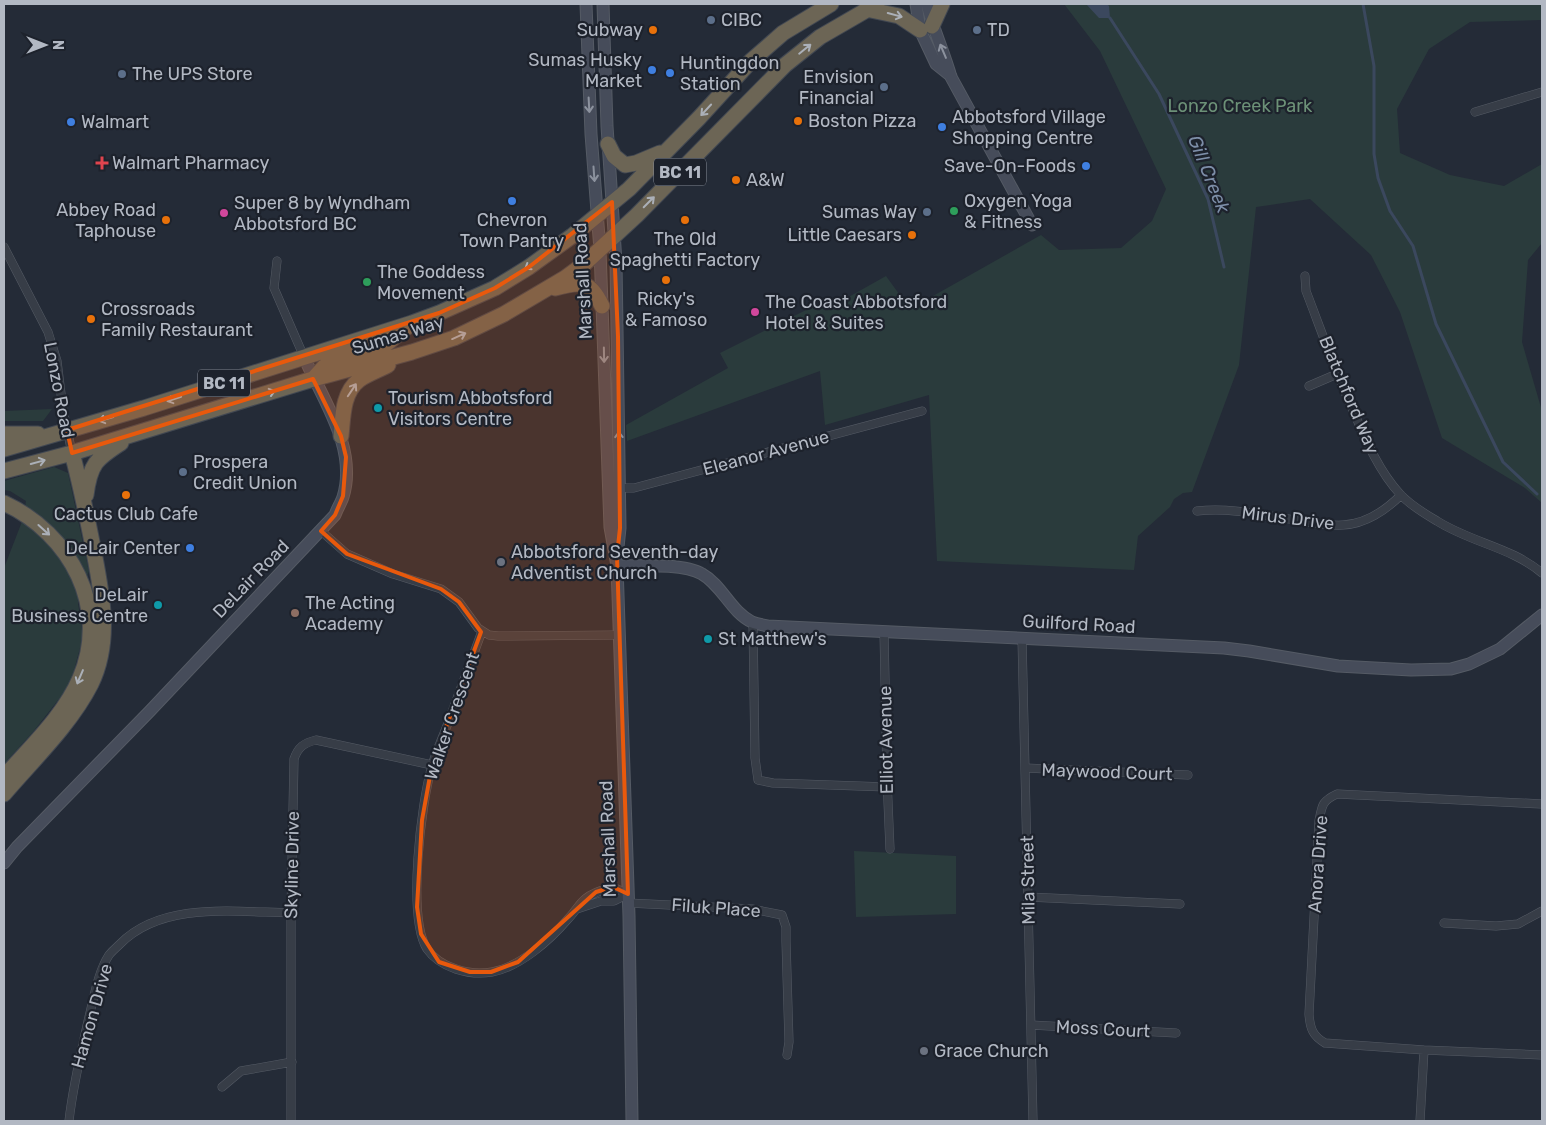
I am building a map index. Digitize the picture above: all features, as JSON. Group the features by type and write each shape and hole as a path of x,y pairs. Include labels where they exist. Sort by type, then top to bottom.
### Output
{"highway":[{"name":"Sumas Way","path":"4,449 144,408 412,323 495,288 549,253 629,189 699,118 751,61 783,33 831,4"},
{"path":"871,6 926,28 942,4"},
{"name":"Sumas Way","path":"4,471 72,453 313,379 412,352 454,338 504,314 565,278 600,250 785,65 820,38 871,6"},
{"path":"608,144 614,156 625,165 636,163 666,151"},
{"path":"544,291 570,284 587,285 595,292 602,306"},
{"path":"313,379 330,363 385,345 412,323"},
{"path":"341,436 344,406 353,386 359,380 412,352"},
{"path":"84,504 88,476 94,464 105,453 140,431"},
{"path":"4,434 62,432"},
{"path":"4,794 70,718 92,682 103,640 104,611 84,504 72,453"},
{"path":"4,503 30,518 50,535 70,560 85,588 91,626 89,654 80,679 66,704 4,777"}],"street":[{"name":"Marshall Road","path":"586,4 590,134 600,250 614,488 620,528 617,561 628,899 632,1121"},
{"name":"Marshall Road","path":"603,4 604,79 615,237 618,327 614,488"},
{"path":"916,4 926,28 946,59 951,77 1032,226"},
{"path":"926,28 927,4"},
{"path":"1475,112 1542,92"},
{"name":"Lonzo Road","path":"4,247 48,332 57,361 62,432 72,453"},
{"name":"DeLair Road","path":"4,863 335,515 343,496 346,457 341,436 313,379 274,288 277,260"},
{"name":"Blatchford Way","path":"1305,276 1306,291 1370,450 1401,495 1451,530 1513,554 1542,573"},
{"path":"1308,386 1338,374"},
{"name":"Eleanor Avenue","path":"614,488 634,488 922,411"},
{"name":"Mirus Drive","path":"1197,511 1219,509 1322,524 1345,525 1370,518 1391,505 1401,495"},
{"path":"321,531 347,554 393,574 428,584 446,592 459,602 482,631 498,636 619,635"},
{"path":"617,561 678,567 701,573 753,623 755,758 758,780 773,783 887,787"},
{"name":"Guilford Road","path":"753,623 786,627 1224,648 1338,666 1431,671 1451,669 1487,656 1500,649 1542,615"},
{"name":"Walker Crescent","path":"482,631 432,765 422,820 417,907 420,934 427,949 439,962 453,968 470,972 491,972 518,962 547,940 585,899 596,892 613,887 628,899"},
{"name":"Elliot Avenue","path":"884,632 890,849"},
{"name":"Mila Street","path":"1022,638 1033,1121"},
{"name":"Skyline Drive","path":"291,1121 291,912 294,759 297,750 306,742 316,740 432,765"},
{"name":"Maywood Court","path":"1025,768 1188,775"},
{"name":"Anora Drive","path":"1542,804 1338,794 1326,799 1321,809 1316,879 1310,1027 1316,1037 1325,1042 1424,1050 1542,1055"},
{"path":"1028,897 1180,904"},
{"name":"Walker Crescent","path":"577,909 601,901 628,899"},
{"name":"Filuk Place","path":"628,899 752,909 782,914 786,927 789,1034 787,1055"},
{"path":"1444,923 1496,926 1518,924 1542,911"},
{"name":"Hamon Drive","path":"70,1121 76,1067 97,984 109,955 128,936 149,924 179,914 205,912 291,912"},
{"name":"Moss Court","path":"1031,1025 1176,1033"},
{"path":"1420,1121 1424,1050"},
{"path":"222,1087 241,1070 292,1062"}],"highlighted area":[{"path":"612,202 618,336 620,528 617,556 628,894 613,887 596,892 518,962 491,972 470,972 439,962 421,934 417,907 422,820 432,765 481,632 459,602 441,589 347,554 321,531 335,515 343,496 346,457 341,436 313,379 72,453 67,430 439,313 495,288 529,267"}],"green space":[{"name":"Lonzo Creek Park","path":"1064,4 1542,4 1542,20 1470,22 1429,49 1397,109 1400,153 1450,175 1504,186 1542,164 1542,243 1528,260 1522,342 1542,411 1542,503 1525,488 1442,438 1400,312 1371,255 1310,199 1256,207 1239,365 1192,492 1183,493 1174,499 1170,507 1138,536 1134,570 937,561 929,395 825,425 820,371 627,441 626,425 728,368 720,353 826,300 845,299 886,276 910,309 1041,235 1059,250 1121,248 1152,221 1166,189 1100,51"},
{"path":"52,409 43,421 4,421 4,411"},
{"path":"54,467 68,473 89,571 78,603 83,637 70,685 33,732 4,764 4,568 23,519 26,501 10,491 4,490 4,481"},
{"path":"854,851 956,856 956,914 856,917"}],"water":[{"path":"1086,4 1107,4 1109,6 1110,18 1099,18"}],"waterway":[{"path":"1363,4 1374,66 1374,154 1378,178 1390,211 1413,246 1436,324 1503,462 1537,494"},
{"name":"Gill Creek","path":"1110,18 1159,94 1208,199 1224,267"}],"place":[{"name":"CIBC","path":"711,20"},
{"name":"Subway","path":"653,30"},
{"name":"TD","path":"977,30"},
{"name":"Sumas Husky Market","path":"652,70"},
{"name":"Huntingdon Station","path":"670,73"},
{"name":"The UPS Store","path":"122,74"},
{"name":"Envision Financial","path":"884,87"},
{"name":"Boston Pizza","path":"798,121"},
{"name":"Walmart","path":"71,122"},
{"name":"Abbotsford Village Shopping Centre","path":"942,127"},
{"name":"Walmart Pharmacy","path":"102,163"},
{"name":"Save-On-Foods","path":"1086,166"},
{"name":"A&W","path":"736,180"},
{"name":"Chevron Town Pantry","path":"512,201"},
{"name":"Oxygen Yoga & Fitness","path":"954,211"},
{"name":"Sumas Way","path":"927,212"},
{"name":"Super 8 by Wyndham Abbotsford BC","path":"224,213"},
{"name":"Abbey Road Taphouse","path":"166,220"},
{"name":"The Old Spaghetti Factory","path":"685,220"},
{"name":"Little Caesars","path":"912,235"},
{"name":"Ricky's & Famoso","path":"666,280"},
{"name":"The Goddess Movement","path":"367,282"},
{"name":"The Coast Abbotsford Hotel & Suites","path":"755,312"},
{"name":"Crossroads Family Restaurant","path":"91,319"},
{"name":"Tourism Abbotsford Visitors Centre","path":"378,408"},
{"name":"Prospera Credit Union","path":"183,472"},
{"name":"Cactus Club Cafe","path":"126,495"},
{"name":"DeLair Center","path":"190,548"},
{"name":"Abbotsford Seventh-day Adventist Church","path":"501,562"},
{"name":"DeLair Business Centre","path":"158,605"},
{"name":"The Acting Academy","path":"295,613"},
{"name":"St Matthew's","path":"708,639"},
{"name":"Grace Church","path":"924,1051"}]}
